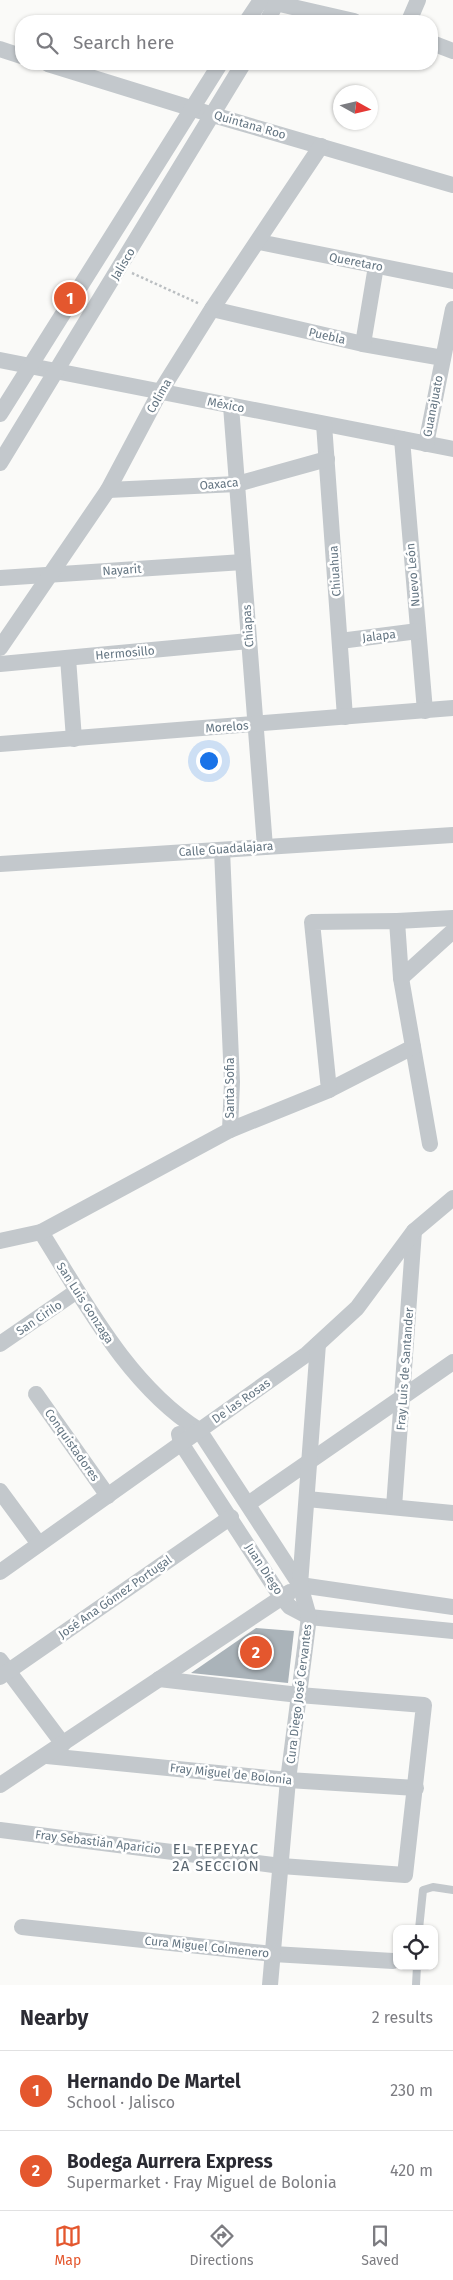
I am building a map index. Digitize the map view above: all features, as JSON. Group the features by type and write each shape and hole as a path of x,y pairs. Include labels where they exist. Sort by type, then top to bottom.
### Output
{"street":[{"path":"412,15 418,0"},
{"path":"254,15 270,1"},
{"path":"268,15 270,1"},
{"path":"270,1 329,15"},
{"path":"438,45 453,51"},
{"path":"0,49 15,54"},
{"name":"Quintana Roo","path":"68,70 193,107 213,115 453,185"},
{"name":"Jalisco","path":"0,414 216,70"},
{"name":"Jalisco","path":"0,463 239,70"},
{"name":"Colima","path":"0,648 108,490 160,392 321,146"},
{"name":"Queretaro","path":"259,242 453,281"},
{"path":"98,256 120,267"},
{"path":"363,344 376,266"},
{"name":"Guanajuato","path":"426,444 453,309"},
{"name":"Puebla","path":"212,310 363,344 443,358"},
{"name":"México","path":"0,360 453,449"},
{"name":"Chiapas","path":"231,406 265,847"},
{"name":"Chiuahua","path":"324,424 346,717"},
{"name":"Nuevo León","path":"402,439 424,711"},
{"name":"Oaxaca","path":"108,490 237,484 327,459"},
{"name":"Nayarit","path":"0,578 243,562"},
{"name":"Jalapa","path":"340,641 418,631"},
{"name":"Hermosillo","path":"0,664 249,641"},
{"path":"68,658 74,739"},
{"name":"Morelos","path":"0,744 453,708"},
{"name":"Calle Guadalajara","path":"0,864 453,835"},
{"name":"Santa Sofia","path":"0,1241 41,1232 230,1130 232,1082 222,850"},
{"path":"329,1090 312,922 453,918"},
{"path":"397,921 401,978 430,1144"},
{"path":"401,978 453,931"},
{"path":"230,1130 329,1090 413,1047"},
{"name":"De las Rosas","path":"0,1572 318,1344 357,1308 414,1231 453,1198"},
{"name":"Fray Luis de Santander","path":"394,1507 414,1231"},
{"name":"San Luis Gonzaga","path":"41,1232 111,1345 175,1415 199,1430 300,1585"},
{"name":"San Cirilo","path":"0,1344 78,1291"},
{"name":"Cura Diego José Cervantes","path":"270,1985 282,1866 288,1780 309,1617 300,1585 318,1344"},
{"path":"248,1504 453,1362"},
{"name":"Conquistadores","path":"36,1394 108,1496"},
{"path":"175,1415 181,1443"},
{"name":"Juan Diego","path":"181,1443 290,1607 309,1617 453,1631"},
{"path":"0,1491 39,1544"},
{"path":"307,1499 453,1513"},
{"name":"José Ana Gómez Portugal","path":"3,1669 231,1517"},
{"path":"0,1785 47,1756 300,1585"},
{"name":"Juan Diego","path":"300,1585 453,1606"},
{"path":"3,1669 63,1744"},
{"path":"159,1679 299,1695 424,1705 416,1788"},
{"name":"Fray Miguel de Bolonia","path":"47,1756 288,1780 416,1788"},
{"name":"Fray Sebastián Aparicio","path":"0,1830 282,1866 405,1876 416,1788"},
{"name":"Cura Miguel Colmenero","path":"22,1927 273,1954 393,1961"}],"lane":[{"path":"419,1925 423,1890 433,1887 453,1890"},
{"path":"416,1985 417,1970"}],"path":[{"path":"120,267 212,310"}],"building":[{"path":"256,1628 294,1631 288,1683 191,1673"}],"place":[{"name":"Hernando De Martel","path":"70,298"},
{"name":"Bodega Aurrera Express","path":"256,1652"}],"district":[{"name":"EL TEPEYAC 2A SECCION","path":"216,1858"}]}
